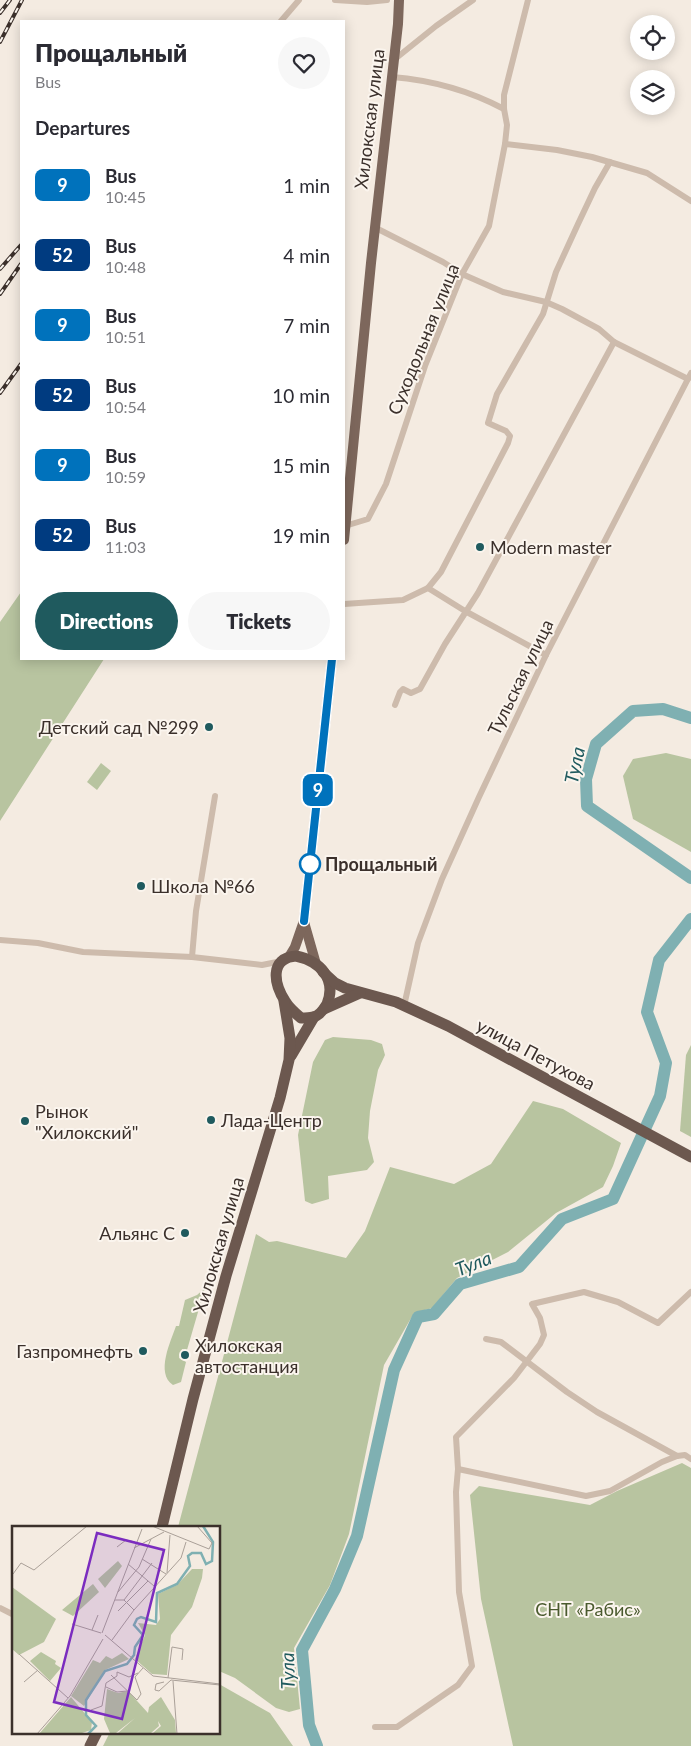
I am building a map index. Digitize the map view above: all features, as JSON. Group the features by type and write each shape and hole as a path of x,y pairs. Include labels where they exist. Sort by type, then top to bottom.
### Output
{"highway":[{"path":"314,1017 301,1018 289,1007 279,990 276,972 286,959 308,959 320,968 328,981 330,991 324,1009"},
{"name":"улица Петухова","path":"320,968 335,983 404,1006 448,1026 691,1157"},
{"path":"289,1060 314,1017 324,1009 360,992"},
{"path":"284,1000 290,1038 289,1060"},
{"name":"Хилокская улица","path":"162,1526 190,1408 226,1276 277,1108 289,1060"},
{"path":"90,1746 96,1734"}],"main road":[{"name":"Хилокская улица","path":"345,526 374,227 394,60 399,0"},
{"path":"286,959 295,947 304,921 332,660"},
{"path":"304,921 320,968"}],"street":[{"path":"282,20 298,0"},
{"path":"335,0 367,2 387,0"},
{"path":"394,60 436,26 473,0"},
{"name":"Суходольная улица","path":"345,526 368,519 376,505 386,484 425,366 462,274 489,226 506,144 507,125 504,95 528,0"},
{"path":"392,77 412,78 462,92 504,109"},
{"path":"506,144 557,150 592,157 647,173 691,201"},
{"path":"345,604 403,600 428,588 441,572 508,443 510,436 506,431 488,423 497,394 543,314 556,272 594,188 610,162"},
{"path":"374,227 443,262 462,274 502,292 546,302 599,329 614,342 689,376"},
{"path":"394,705 403,689 412,693 420,689 478,592 614,342"},
{"name":"Тульская улица","path":"404,1006 418,943 442,879 546,654 689,376"},
{"path":"428,588 465,611 546,654"},
{"path":"192,957 196,911 215,796"},
{"path":"0,940 38,943 83,952 192,957 262,965 286,959"},
{"path":"262,965 276,978"},
{"path":"375,1727 397,1727 458,1685 472,1666 458,1592 456,1492 458,1469 456,1437 493,1401 540,1344 544,1334 540,1318 532,1304 584,1292 618,1302 658,1323 691,1292"},
{"path":"486,1339 501,1342 567,1392 598,1412 678,1456"},
{"path":"458,1469 504,1477 586,1496 610,1491 662,1462 678,1456 685,1455 691,1459"},
{"path":"0,1608 12,1614"}],"green space":[{"path":"20,593 20,660 103,660 0,821 0,622"},
{"path":"666,753 691,759 691,852 633,819 623,776 633,759"},
{"path":"101,763 111,771 97,790 87,782"},
{"path":"333,1037 371,1040 382,1044 385,1055 378,1070 370,1111 368,1138 374,1162 367,1170 328,1176 329,1199 312,1204 305,1201 298,1135 313,1062 325,1040"},
{"path":"691,1045 691,1137 680,1131 686,1055"},
{"path":"533,1101 563,1109 621,1143 603,1187 556,1213 508,1252 457,1278 432,1308 414,1313 384,1365 349,1534 330,1585 294,1648 300,1709 289,1712 276,1708 235,1678 220,1671 220,1526 178,1526 256,1234 269,1242 277,1241 346,1258 365,1231 390,1167 454,1184 491,1164"},
{"path":"205,1288 187,1350 182,1349 179,1358 186,1362 181,1382 173,1385 165,1373 168,1348 176,1326 179,1326 185,1300 197,1295"},
{"name":"СНТ «Рабис»","path":"682,1463 691,1468 691,1746 513,1746 481,1599 470,1495 479,1486 590,1505 617,1491"},
{"path":"220,1685 270,1713 293,1746 103,1746 109,1734 220,1734"}],"waterway":[{"name":"Тула","path":"691,718 663,709 633,711 596,744 586,779 587,806 691,878"},
{"name":"Тула","path":"317,1746 309,1725 302,1650 335,1589 357,1536 394,1370 418,1317 434,1314 460,1284 519,1267 562,1219 613,1199 660,1096 666,1063 647,1012 659,960 691,919"}],"railway":[{"path":"0,13 10,0"},
{"path":"0,42 22,0"},
{"path":"0,269 20,246"},
{"path":"0,294 20,265"},
{"path":"0,393 20,365"}],"bus line":[{"name":"9","path":"304,921 332,660"}],"place":[{"name":"Modern master","path":"480,547"},
{"name":"Детский сад №299","path":"209,727"},
{"name":"Прощальный","path":"310,864"},
{"name":"Школа №66","path":"141,886"},
{"name":"Лада-Центр","path":"211,1120"},
{"name":"Рынок \"Хилокский\"","path":"25,1121"},
{"name":"Альянс С","path":"185,1233"},
{"name":"Газпромнефть","path":"143,1351"},
{"name":"Хилокская автостанция","path":"185,1355"}]}
